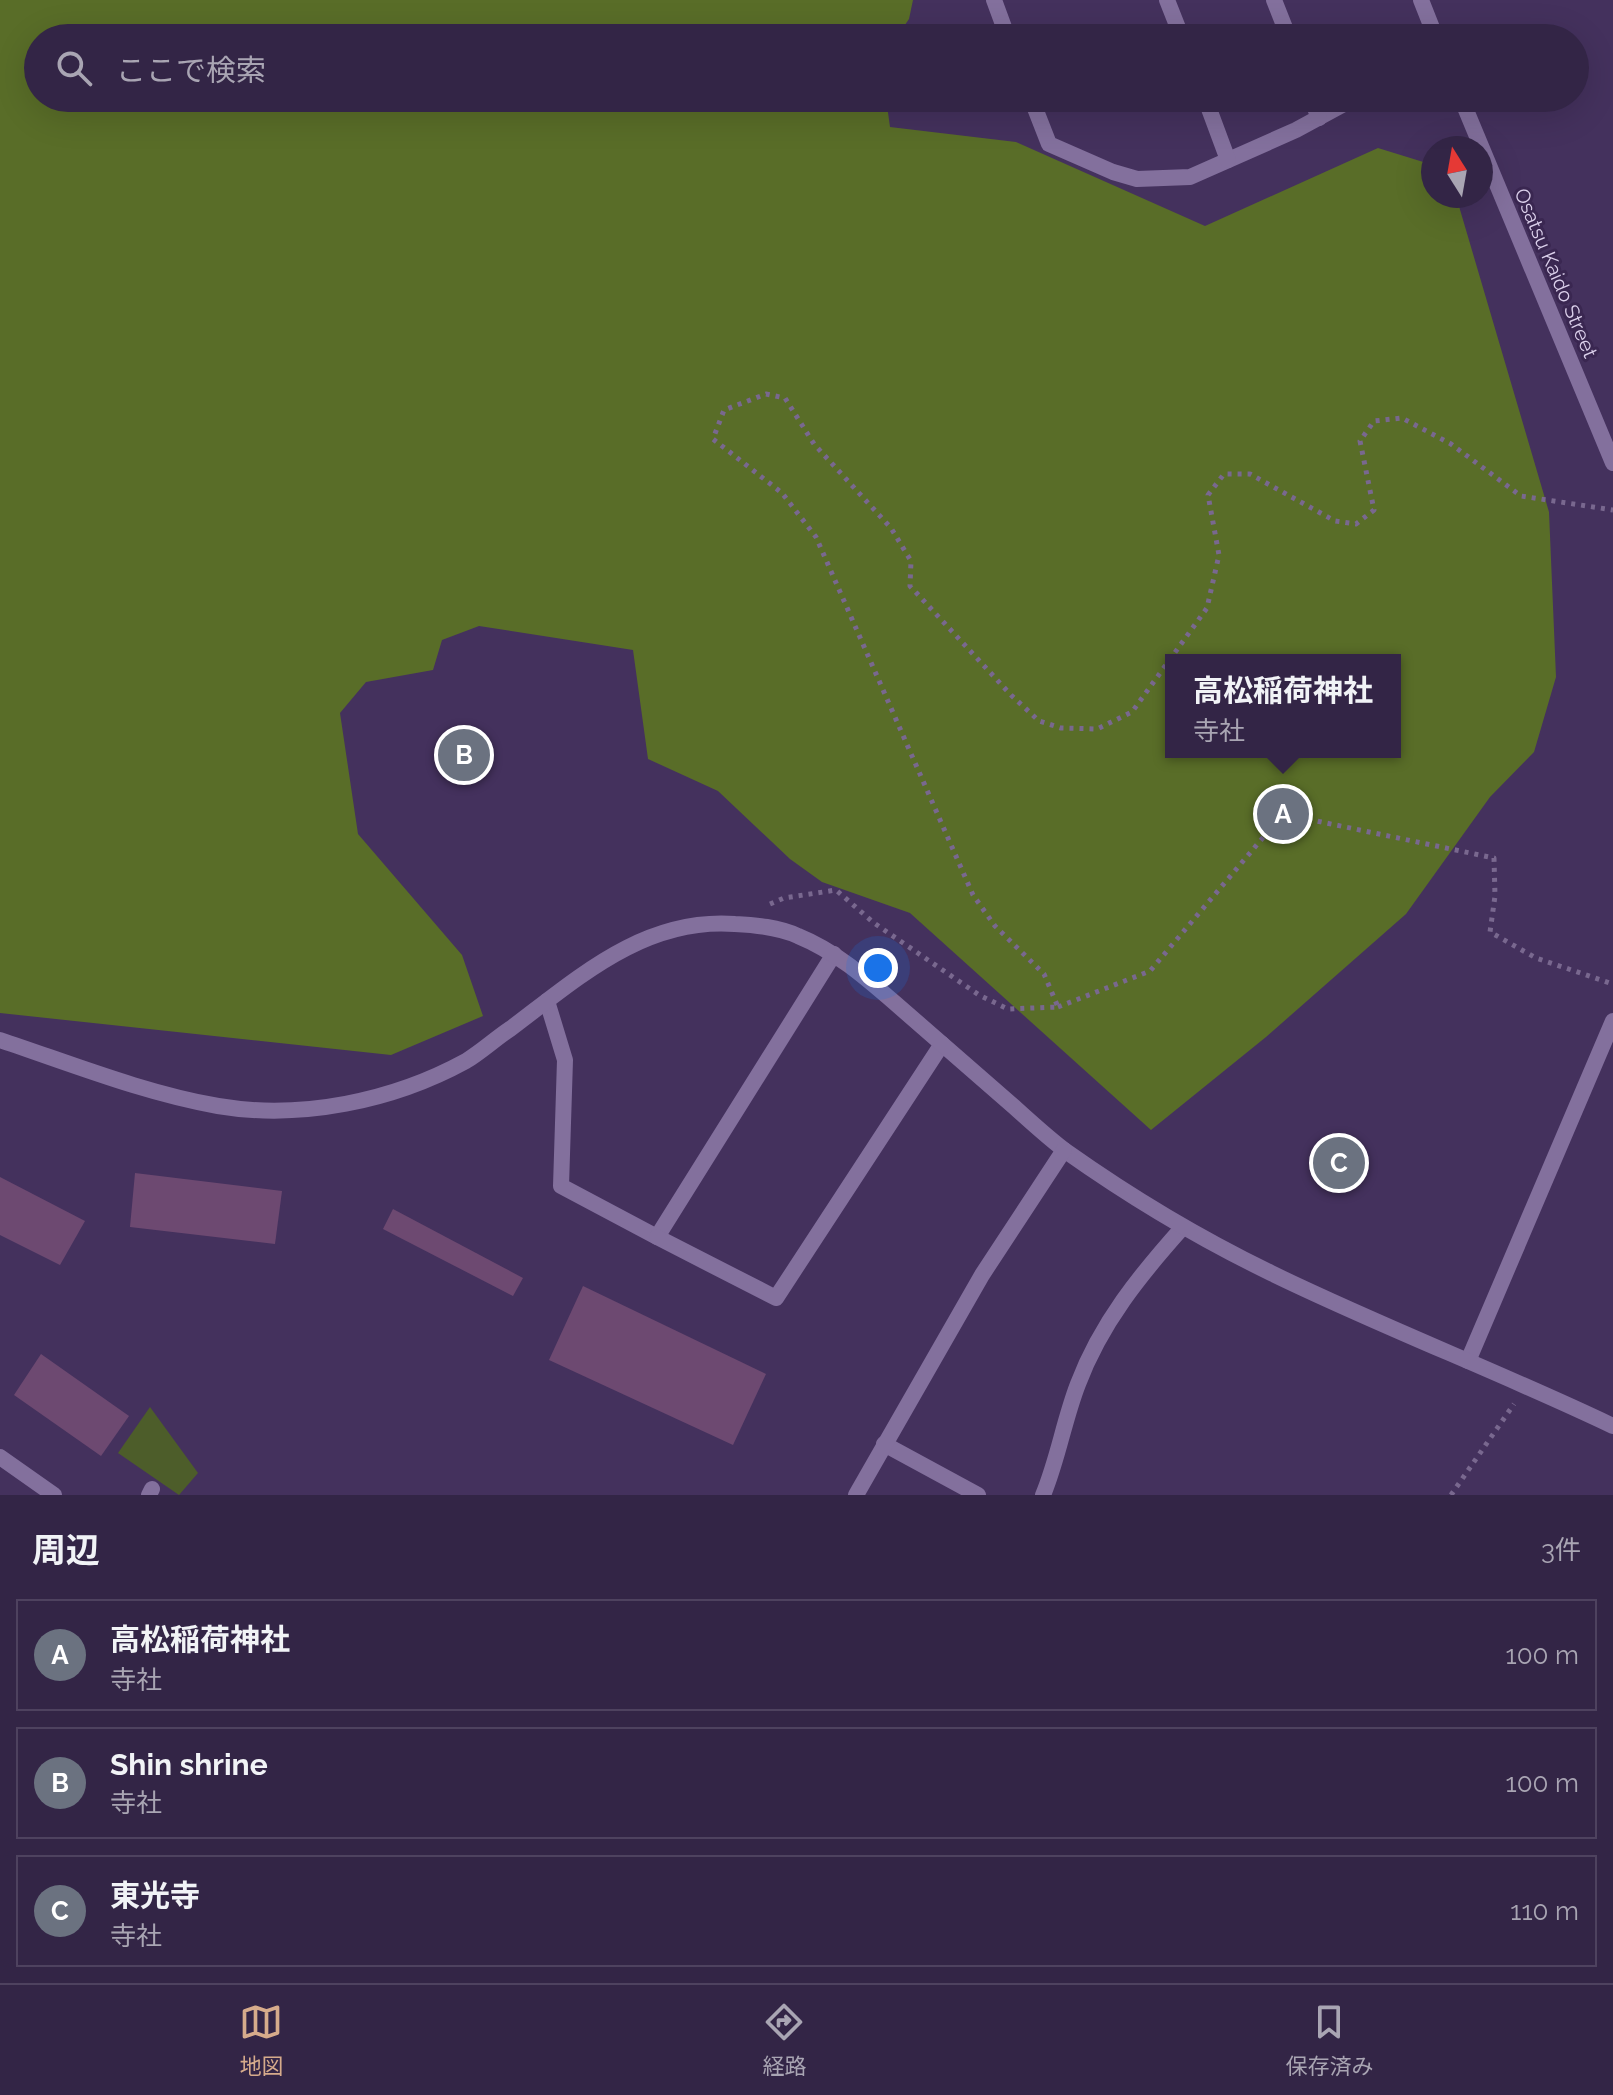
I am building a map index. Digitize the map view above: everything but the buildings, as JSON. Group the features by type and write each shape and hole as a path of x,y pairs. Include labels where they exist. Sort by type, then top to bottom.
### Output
{"street":[{"path":"994,0 1003,24"},
{"path":"1167,0 1176,24"},
{"path":"1274,0 1283,24"},
{"path":"1421,0 1430,24"},
{"path":"1036,112 1049,144 1137,179 1190,177 1330,112"},
{"path":"1210,112 1228,160"},
{"path":"1317,112 1319,118"},
{"name":"Osatsu Kaido Street","path":"1467,112 1613,463"},
{"path":"0,1040 146,1089 220,1106 266,1110 318,1107 386,1096 469,1059 602,960 643,938 686,926 728,923 761,926 798,936 834,954 1064,1150 1183,1227 1271,1273 1613,1426"},
{"path":"657,1237 834,954"},
{"path":"547,1001 565,1060 561,1186 776,1298 942,1044"},
{"path":"1468,1361 1613,1021"},
{"path":"856,1495 982,1275 1064,1150"},
{"path":"1043,1495 1077,1386 1093,1348 1126,1294 1183,1227"},
{"path":"884,1444 978,1495"},
{"path":"0,1457 54,1495"}],"path":[{"path":"1058,1007 1044,974 995,926 973,895 816,537 782,493 713,439 724,410 766,394 785,398 814,444 891,528 911,561 910,586 1039,721 1061,728 1097,729 1132,712 1165,666"},
{"path":"1174,654 1207,608 1219,555 1208,495 1224,474 1250,474 1335,521 1356,524 1374,510 1360,441 1374,421 1402,418 1451,444 1521,496 1613,510"},
{"path":"764,906 784,898 836,890 874,923 979,995 1008,1009 1058,1007 1150,971 1283,814 1494,858 1495,896 1490,932 1536,958 1613,984"},
{"path":"1451,1495 1527,1385"}],"green space":[{"path":"0,0 913,0 906,24 24,24 24,112 888,112 890,127 1016,142 1205,226 1378,148 1421,161 1421,208 1460,208 1549,512 1556,677 1534,752 1490,797 1406,914 1266,1037 1151,1130 910,913 822,882 790,859 718,791 648,759 633,650 479,626 442,640 433,670 366,682 340,713 358,834 462,955 483,1016 391,1055 0,1013"},
{"path":"150,1407 198,1473 179,1495 118,1453"}],"place":[{"name":"Shin shrine","path":"464,755"},
{"name":"高松稲荷神社","path":"1283,814"},
{"name":"東光寺","path":"1339,1163"}]}
